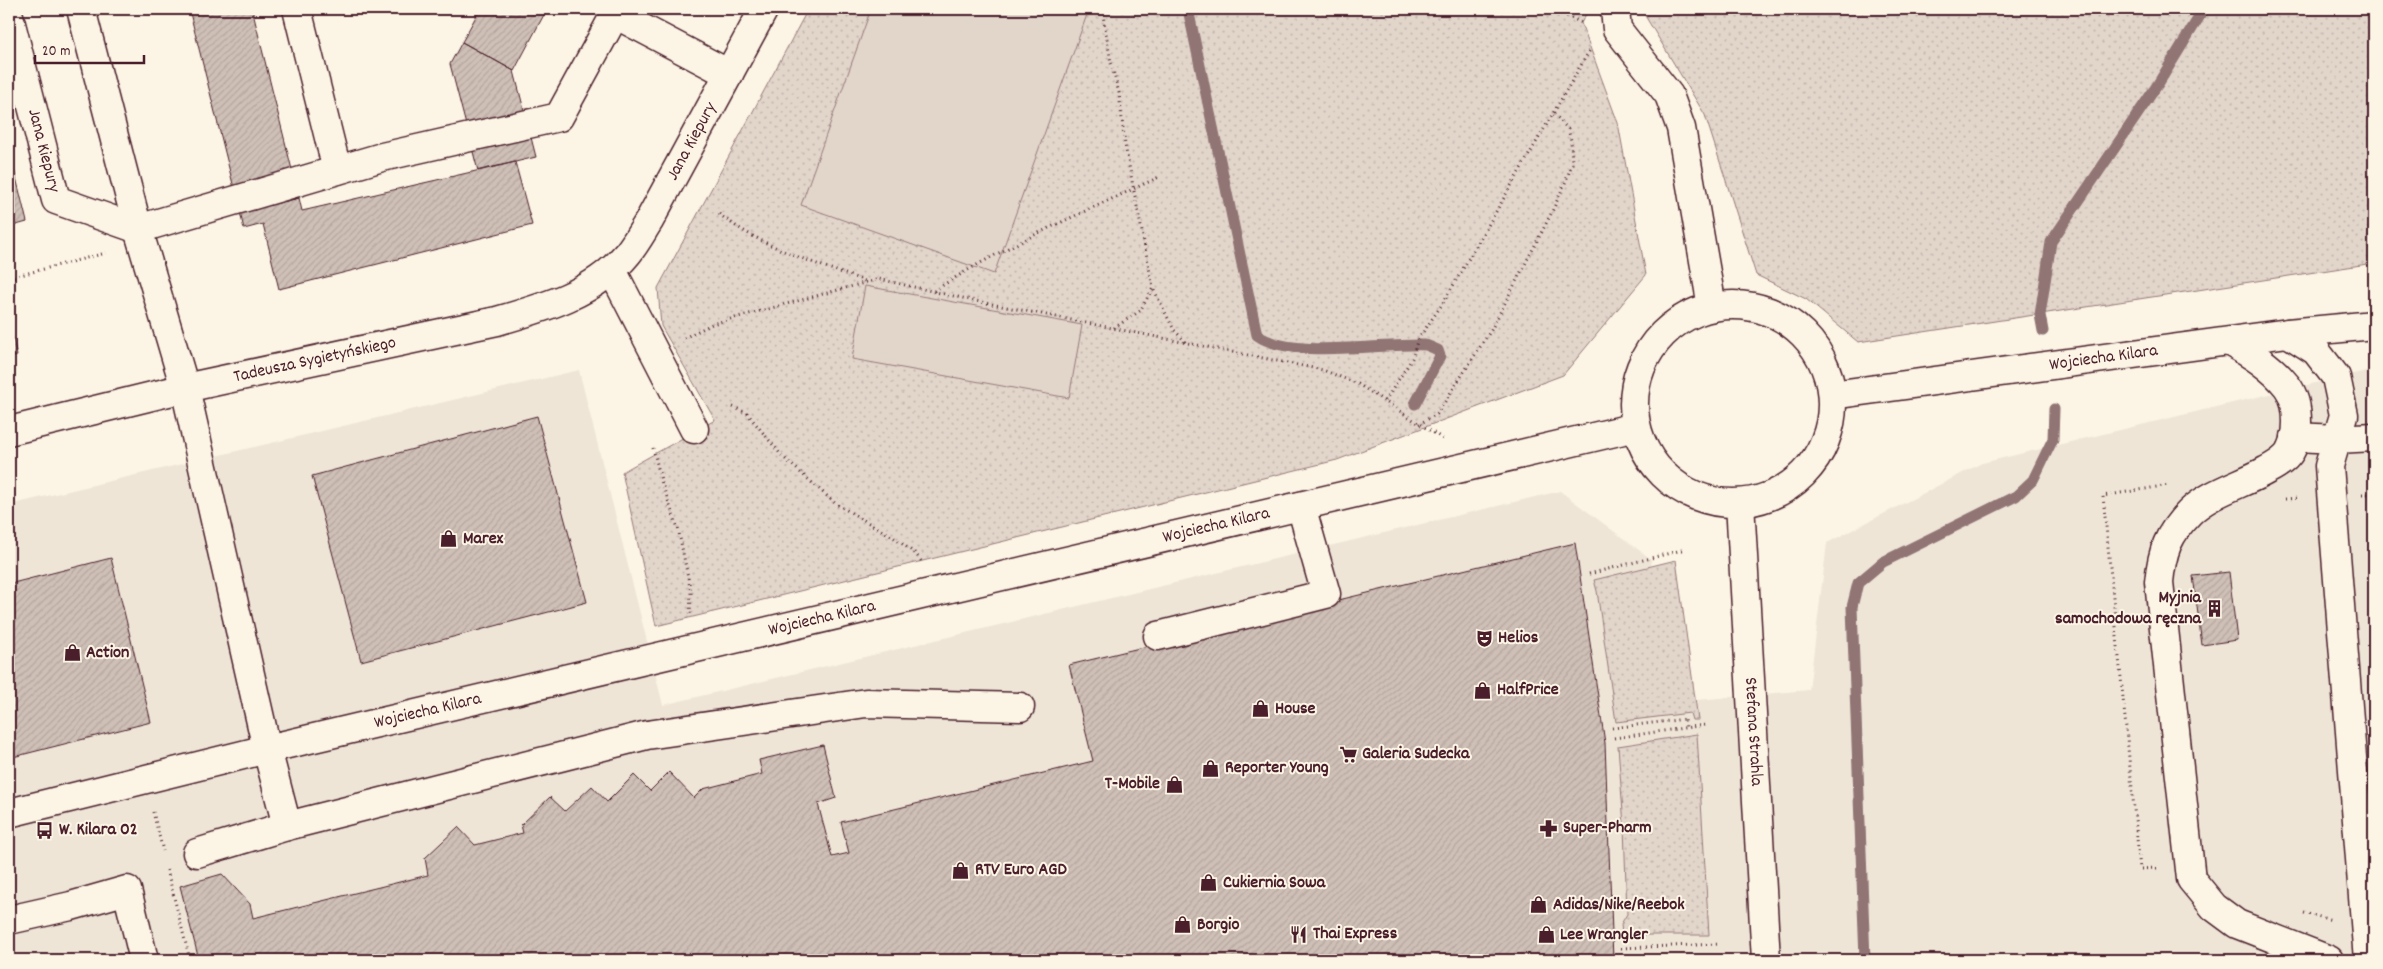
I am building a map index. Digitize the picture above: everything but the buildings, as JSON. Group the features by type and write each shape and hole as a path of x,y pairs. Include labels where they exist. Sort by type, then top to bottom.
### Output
{"street":[{"path":"81,9 140,236 185,388 266,749 287,826"},
{"path":"297,9 338,170"},
{"name":"Jana Kiepury","path":"612,270 628,254 649,221 764,9"},
{"path":"140,236 382,157 559,117 616,12 728,74"},
{"name":"Jana Kiepury","path":"9,16 56,200 140,236"},
{"path":"1610,18 1617,30 1669,95 1681,128 1712,307"},
{"path":"612,270 654,355 694,429"},
{"name":"Tadeusza Sygietyńskiego","path":"9,431 185,388 496,321 546,307 576,294 612,270"},
{"path":"1746,305 1777,315 1805,335 1824,363 1832,396 1830,427 1818,456 1797,480 1770,496 1740,503 1712,501 1686,492 1663,475 1646,453 1636,427 1634,396 1641,365 1658,338 1682,318 1712,307 1746,305"},
{"name":"Wojciecha Kilara","path":"1832,396 2288,334 2374,325"},
{"path":"2288,334 2316,351 2336,377 2344,416 2329,466 2368,960"},
{"path":"2230,342 2259,359 2288,387 2299,417 2295,437 2286,457 2267,470 2224,490 2192,510 2171,534 2162,555 2159,582 2191,879 2214,907 2236,924 2329,960"},
{"name":"Wojciecha Kilara","path":"9,813 266,749 1636,427"},
{"path":"2295,437 2337,439 2374,437"},
{"name":"Stefana Strahla","path":"1740,503 1766,960"},
{"path":"1158,636 1326,594 1301,506"},
{"path":"197,854 287,826 647,735 866,703 1020,707"},
{"path":"9,920 71,906 127,890 144,960"}],"path":[{"path":"1102,9 1153,288 1174,330 1187,343"},
{"path":"1385,401 1414,357 1417,341 1443,303 1552,113 1610,18 1553,9"},
{"path":"1419,424 1436,414 1487,336 1551,214 1565,183 1572,164 1571,140 1568,129 1552,113"},
{"path":"934,291 980,264 1159,177"},
{"path":"719,214 736,227 787,253 867,282"},
{"path":"9,278 140,236"},
{"path":"654,355 712,324 879,279 1323,370 1358,384 1444,439"},
{"path":"1113,328 1140,311 1153,288"},
{"path":"733,407 747,412 782,456 836,504 893,537 916,554 924,566"},
{"path":"653,448 662,484 678,528 691,592 691,618"},
{"path":"2103,496 2140,869 2165,868"},
{"path":"1589,574 1682,550"},
{"path":"1612,728 1685,719 1686,729"},
{"path":"1614,738 1705,726"},
{"path":"151,804 165,859"},
{"path":"167,868 190,960"},
{"path":"2300,912 2341,922"},
{"path":"1621,948 1720,944"}],"shaded area":[{"path":"808,9 1589,9 1581,23 1618,123 1646,275 1563,375 1337,460 656,626 622,472 715,420 661,326 658,288"},
{"path":"871,9 1089,9 994,274 801,205"},
{"path":"1641,9 2374,9 2374,263 1858,342 1806,299 1756,275 1705,115"},
{"path":"865,286 1082,325 1069,398 852,359"},
{"path":"2374,369 2374,960 9,960 9,505 579,370 663,705 1560,491 1651,559 1663,703 1809,690 1827,543 1982,463"},
{"path":"1676,560 1698,720 1692,720 1690,713 1616,722 1594,580"},
{"path":"1697,734 1709,935 1622,935 1621,924 1627,914 1624,826 1618,746"}],"waterway":[{"path":"1188,9 1257,335 1272,343 1314,349 1426,345 1438,350 1440,356 1415,404"},
{"path":"2043,331 2040,315 2051,242 2158,84 2204,9"},
{"path":"1865,960 1852,607 1858,583 1883,562 2016,496 2033,480 2053,439 2054,409"}],"place":[{"name":"Marex","path":"449,539"},
{"name":"Myjnia samochodowa ręczna","path":"2215,608"},
{"name":"Helios","path":"1484,638"},
{"name":"Action","path":"72,653"},
{"name":"HalfPrice","path":"1483,690"},
{"name":"House","path":"1261,709"},
{"name":"Galeria Sudecka","path":"1348,754"},
{"name":"Reporter Young","path":"1211,768"},
{"name":"T-Mobile","path":"1174,784"},
{"name":"Super-Pharm","path":"1549,828"},
{"name":"W. Kilara 02","path":"45,830"},
{"name":"RTV Euro AGD","path":"961,870"},
{"name":"Cukiernia Sowa","path":"1209,883"},
{"name":"Adidas/Nike/Reebok","path":"1539,905"},
{"name":"Borgio","path":"1183,925"},
{"name":"Thai Express","path":"1299,934"},
{"name":"Lee Wrangler","path":"1546,935"}]}
